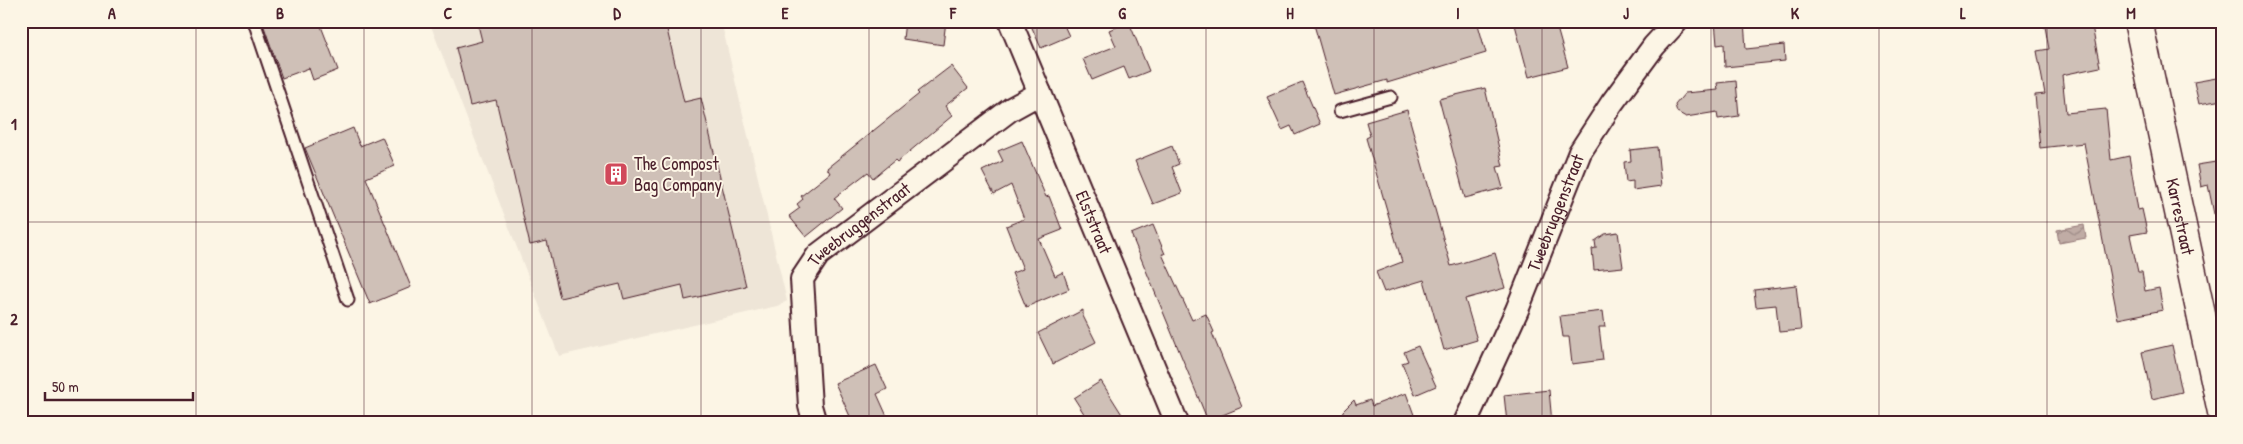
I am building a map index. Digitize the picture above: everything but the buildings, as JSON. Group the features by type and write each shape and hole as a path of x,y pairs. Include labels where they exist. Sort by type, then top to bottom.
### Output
{"street":[{"name":"Elststraat","path":"1010,21 1177,423"},
{"name":"Tweebruggenstraat","path":"1465,423 1518,310 1580,152 1612,103 1648,54 1677,21"},
{"name":"Karrestraat","path":"2138,21 2208,329 2222,412"},
{"name":"Tweebruggenstraat","path":"814,423 810,406 802,279 818,255 1011,109 1040,93"}],"lane":[{"path":"254,21 348,300"},
{"path":"1340,111 1391,97"}],"shaded area":[{"name":"The Compost Bag Company","path":"429,21 721,21 787,301 777,306 559,356"}],"water":[{"path":"2084,225 2086,238 2059,243 2057,230"}],"place":[{"name":"The Compost Bag Company","path":"616,174"}]}
